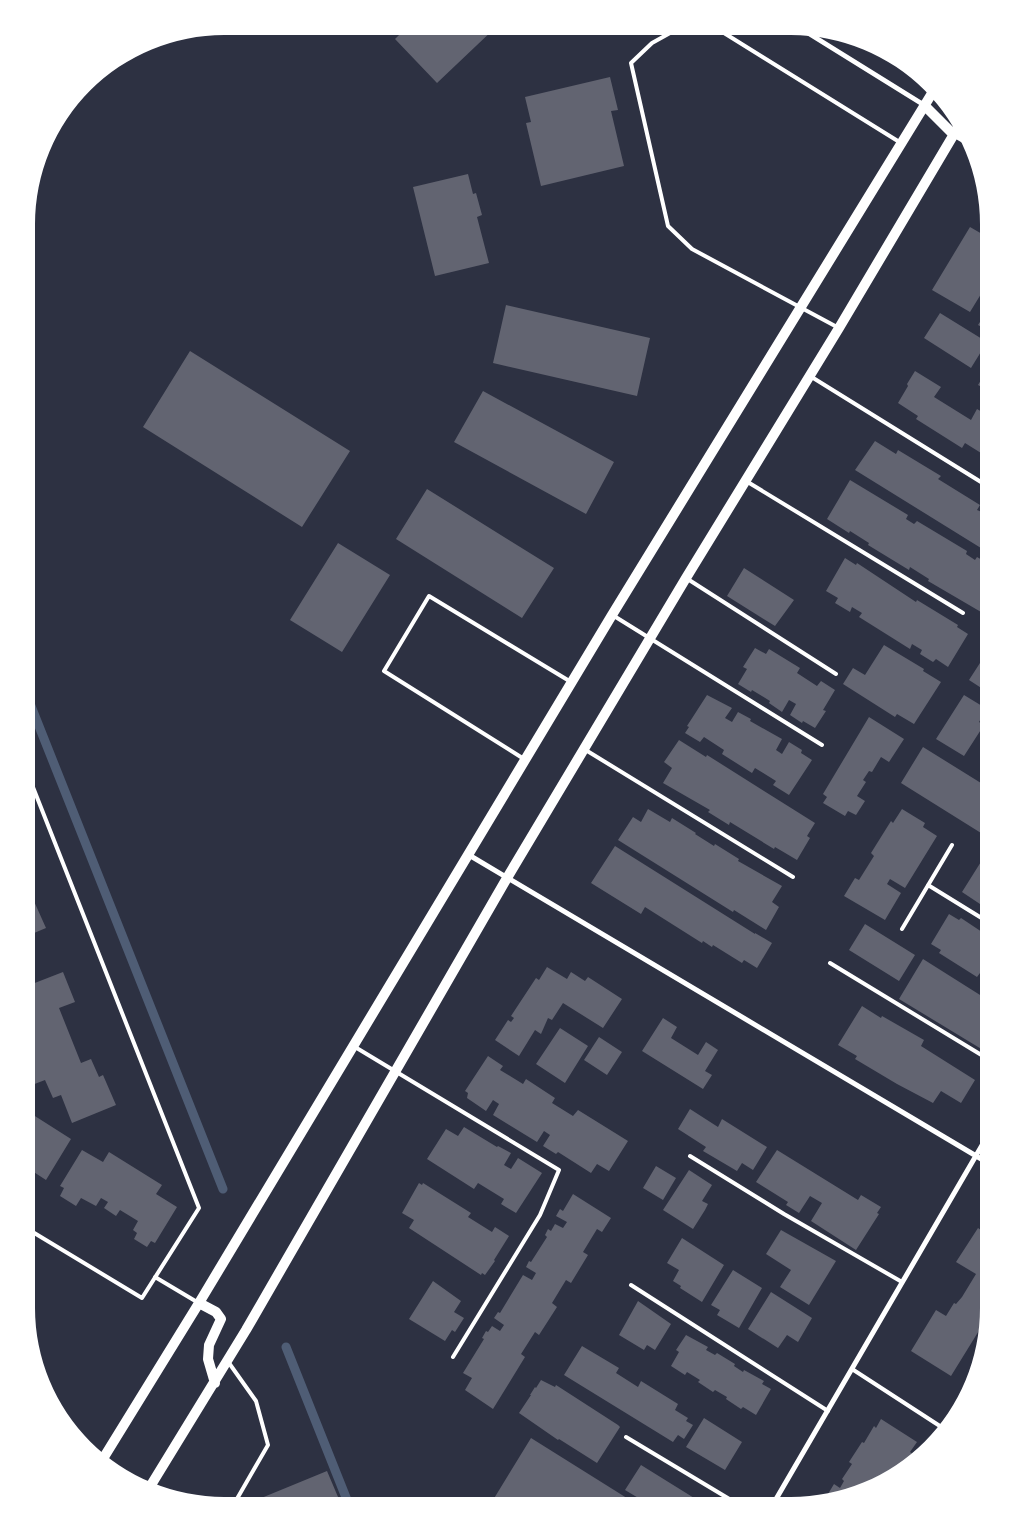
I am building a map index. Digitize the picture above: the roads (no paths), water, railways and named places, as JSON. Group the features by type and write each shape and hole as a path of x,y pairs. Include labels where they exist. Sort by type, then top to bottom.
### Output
{"main road":[{"path":"105,1455 469,855 571,682 930,96"},
{"path":"924,105 953,134"},
{"path":"152,1483 227,1361 507,878 686,578 839,328 955,131"},
{"path":"199,1303 216,1312 221,1319 209,1345 208,1359 214,1383"}],"street":[{"path":"814,37 924,105"},
{"path":"953,134 960,138"},
{"path":"469,855 980,1158"},
{"path":"777,1497 980,1148"}],"lane":[{"path":"666,35 652,43 631,62 668,226 692,249 839,328"},
{"path":"727,35 902,142"},
{"path":"810,376 980,481"},
{"path":"746,481 963,613"},
{"path":"686,578 836,674"},
{"path":"525,760 384,671 429,596 571,682"},
{"path":"612,615 822,745"},
{"path":"584,749 794,877"},
{"path":"35,792 199,1208 142,1298 35,1233"},
{"path":"902,929 952,844"},
{"path":"928,885 980,917"},
{"path":"830,963 980,1054"},
{"path":"353,1046 559,1170 540,1215 453,1357"},
{"path":"690,1156 784,1214 902,1282"},
{"path":"156,1277 199,1303"},
{"path":"630,1285 828,1411"},
{"path":"227,1361 256,1401 268,1445 238,1497"},
{"path":"852,1369 939,1425"},
{"path":"626,1437 726,1497"}],"waterway":[{"path":"35,716 223,1189"},
{"path":"286,1347 346,1497"}]}
